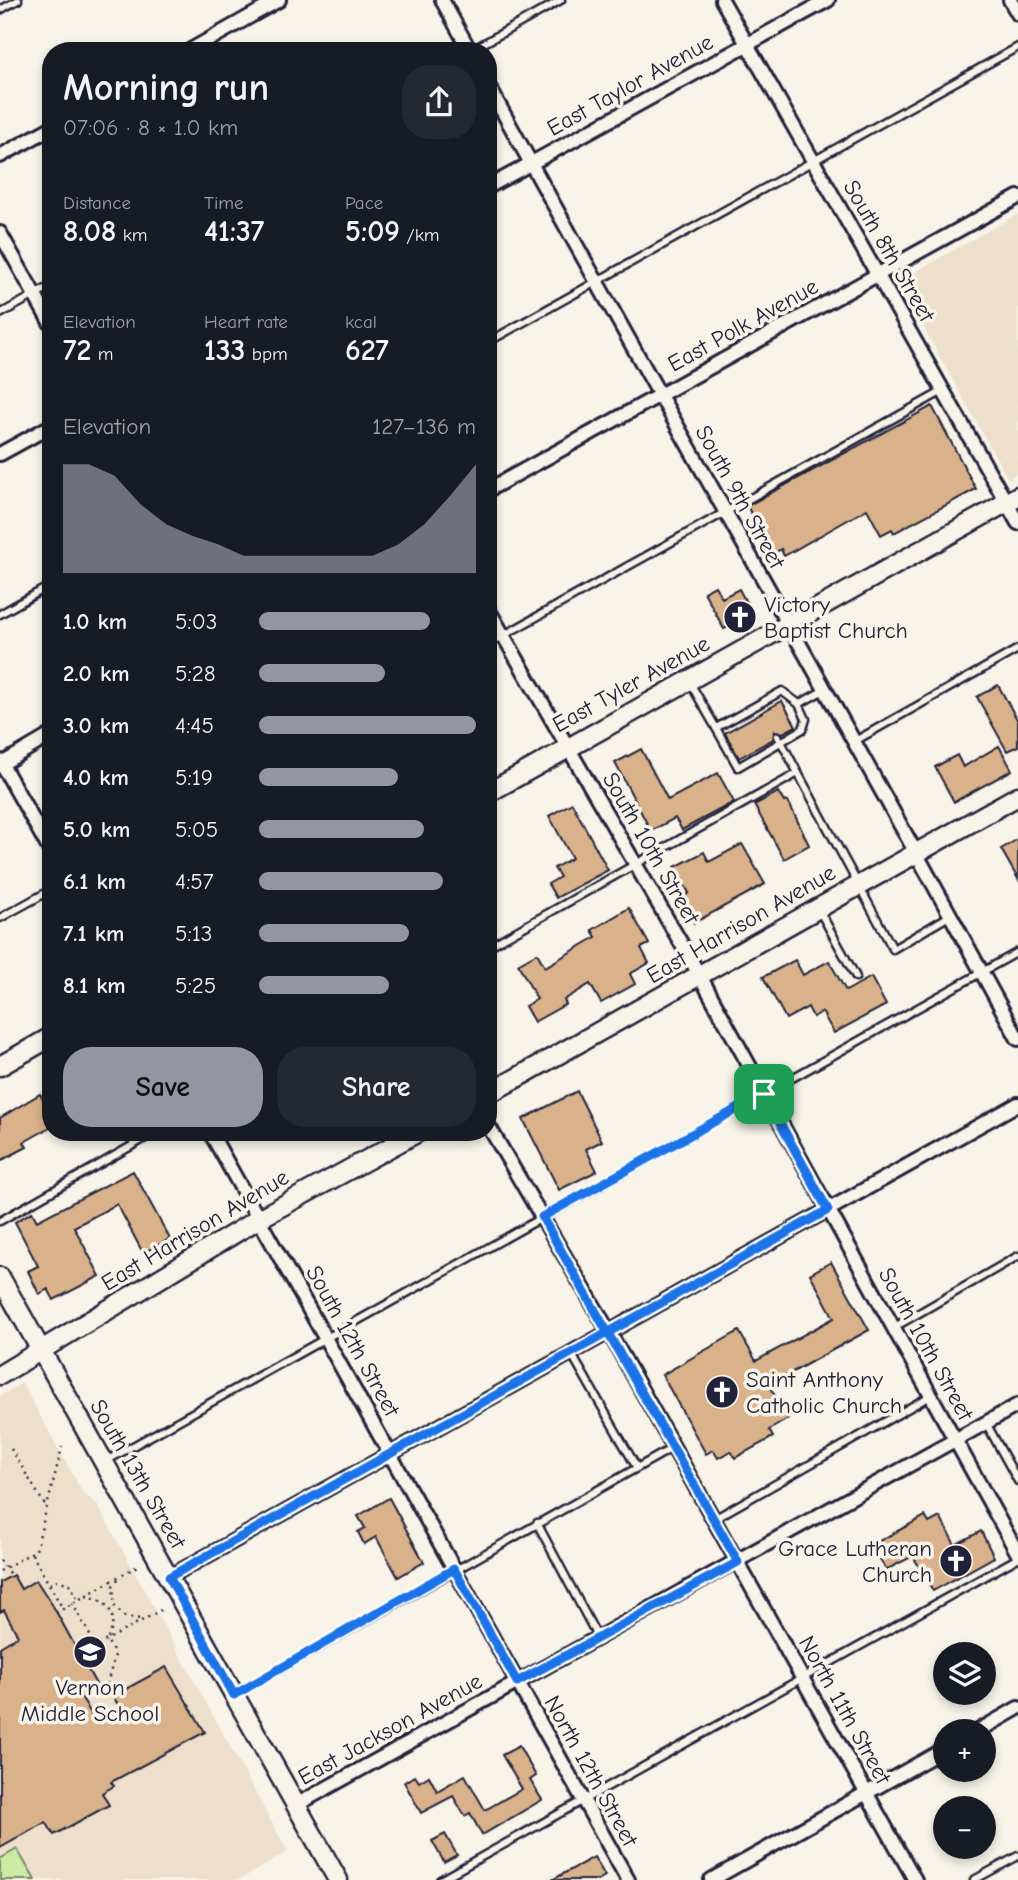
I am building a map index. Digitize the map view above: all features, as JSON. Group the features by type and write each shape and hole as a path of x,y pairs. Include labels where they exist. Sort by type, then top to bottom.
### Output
{"main road":[{"name":"East Tyler Avenue","path":"497,788 1012,499"},
{"name":"East Harrison Avenue","path":"497,1089 1018,796"},
{"path":"0,1066 42,1042"},
{"name":"East Harrison Avenue","path":"0,1375 260,1218 401,1141"},
{"name":"South 13th Street","path":"0,1277 39,1352 169,1577 338,1880"}],"street":[{"path":"205,42 279,0"},
{"path":"442,0 465,42"},
{"name":"South 8th Street","path":"722,0 944,390 1012,499 1018,523"},
{"name":"East Taylor Avenue","path":"497,182 828,0"},
{"path":"1010,0 1018,14"},
{"name":"South 9th Street","path":"497,101 786,624 917,852 1018,1039"},
{"path":"0,156 42,133"},
{"name":"East Polk Avenue","path":"497,485 1018,197"},
{"path":"0,233 42,309"},
{"path":"0,454 42,431"},
{"name":"South 10th Street","path":"497,626 700,976 1018,1556"},
{"path":"42,740 1,763 42,836"},
{"path":"169,1577 1018,1104"},
{"name":"North 11th Street","path":"497,1140 610,1332 915,1880"},
{"name":"South 12th Street","path":"215,1141 517,1682"},
{"name":"East Jackson Avenue","path":"296,1805 1018,1405"},
{"name":"North 12th Street","path":"517,1682 628,1880"},
{"path":"996,1721 1018,1708"},
{"path":"711,1880 933,1756"}],"lane":[{"path":"0,10 18,0"},
{"path":"486,42 561,0"},
{"path":"497,337 1018,47"},
{"path":"0,314 42,291"},
{"path":"497,639 944,390"},
{"path":"0,614 42,591"},
{"path":"854,742 1018,649"},
{"path":"689,680 716,728 738,767 780,739 803,729 806,719 799,704 782,691 716,728"},
{"path":"799,704 824,690"},
{"path":"760,704 764,711"},
{"path":"738,716 742,723"},
{"path":"780,739 894,949 951,915"},
{"path":"497,942 798,773"},
{"path":"0,918 42,895"},
{"path":"818,908 856,977"},
{"path":"103,1463 1018,952"},
{"path":"0,1221 140,1141"},
{"path":"893,1328 1018,1256"},
{"path":"572,1353 637,1468"},
{"path":"714,1519 930,1395"},
{"path":"986,1423 1018,1481"},
{"path":"234,1695 674,1447"},
{"path":"537,1523 598,1638"},
{"path":"440,1880 454,1877 1018,1556"},
{"path":"974,1880 1018,1856"}],"path":[{"path":"0,1571 36,1550 62,1447"},
{"path":"12,1450 47,1508"},
{"path":"32,1553 63,1609"},
{"path":"0,1560 10,1576"},
{"path":"56,1613 137,1566"},
{"path":"120,1576 113,1587 115,1607 125,1617 144,1619"},
{"path":"50,1584 57,1580 70,1584 78,1600"},
{"path":"86,1596 104,1601 112,1613 113,1625 107,1640 115,1656 106,1688"},
{"path":"72,1604 96,1646"},
{"path":"80,1655 161,1610"}],"shaded area":[{"path":"1018,214 1018,473 1008,479 901,287 904,278"},
{"name":"Vernon Middle School","path":"22,1383 83,1493 97,1504 288,1852 239,1880 0,1880 0,1396"}],"green space":[{"path":"17,1849 35,1880 0,1880 0,1859"}],"building":[{"path":"932,406 976,489 894,533 892,529 881,535 867,509 784,556 781,549 773,554 747,506"},
{"path":"715,586 722,598 739,589 752,613 724,629 704,592"},
{"path":"998,685 1018,721 1018,746 1007,751 977,697"},
{"path":"782,701 796,726 783,733 775,731 773,739 739,758 725,733"},
{"path":"999,746 1012,770 954,802 935,767 957,755 963,767"},
{"path":"641,749 668,800 718,773 734,802 682,830 675,818 651,831 615,763"},
{"path":"778,792 784,802 788,801 809,845 784,859 754,805"},
{"path":"572,803 608,870 556,898 548,884 560,877 554,868 572,858 549,816"},
{"path":"1018,839 1018,879 1001,849"},
{"path":"742,844 765,884 694,923 680,898 689,893 675,867 704,852 709,862"},
{"path":"629,908 649,944 641,948 649,963 630,974 635,984 601,1003 590,984 564,1000 566,1004 534,1022 525,1006 537,999 518,964 537,953 545,967 596,937 592,930"},
{"path":"795,960 803,975 829,961 846,991 871,977 886,1005 834,1033 822,1012 813,1017 808,1007 786,1019 763,977"},
{"path":"577,1091 602,1141 586,1149 597,1171 559,1190 523,1119"},
{"path":"40,1094 42,1098 42,1132 24,1142 27,1147 0,1161 0,1118"},
{"path":"133,1171 170,1239 143,1253 117,1204 74,1227 100,1276 54,1300 48,1289 39,1294 28,1271 38,1266 15,1222 32,1212 37,1221"},
{"name":"Saint Anthony Catholic Church","path":"831,1262 869,1330 769,1385 788,1419 769,1430 773,1437 735,1458 731,1451 718,1458 713,1450 706,1454 662,1375 739,1331 756,1361 834,1318 810,1274"},
{"path":"389,1498 424,1562 398,1577 376,1537 364,1544 358,1532 365,1528 358,1516"},
{"path":"925,1516 929,1523 940,1517 955,1545 981,1531 994,1557 933,1591 913,1556 886,1570 872,1545"},
{"path":"13,1575 21,1589 36,1580 53,1606 98,1688 82,1698 97,1724 121,1710 113,1696 166,1667 205,1732 111,1782 114,1786 102,1793 109,1805 54,1835 46,1822 0,1848 0,1647 18,1636 4,1610 0,1612 0,1582"},
{"path":"519,1746 536,1776 530,1780 542,1800 482,1835 470,1813 465,1816 453,1796 421,1813 404,1782 415,1776 419,1782 429,1776 437,1791 465,1775 485,1810 522,1789 502,1755"},
{"path":"445,1834 457,1855 444,1862 432,1841"},
{"path":"594,1857 605,1876 598,1880 552,1880"}],"place":[{"name":"Victory Baptist Church","path":"740,617"},
{"name":"Saint Anthony Catholic Church","path":"722,1392"},
{"name":"Grace Lutheran Church","path":"956,1561"},
{"name":"Vernon Middle School","path":"90,1652"}],"route":[{"path":"764,1094 542,1217 610,1332 738,1562 517,1682 454,1569 234,1695 169,1577 391,1454 610,1332 682,1291 828,1210 764,1094"}]}
